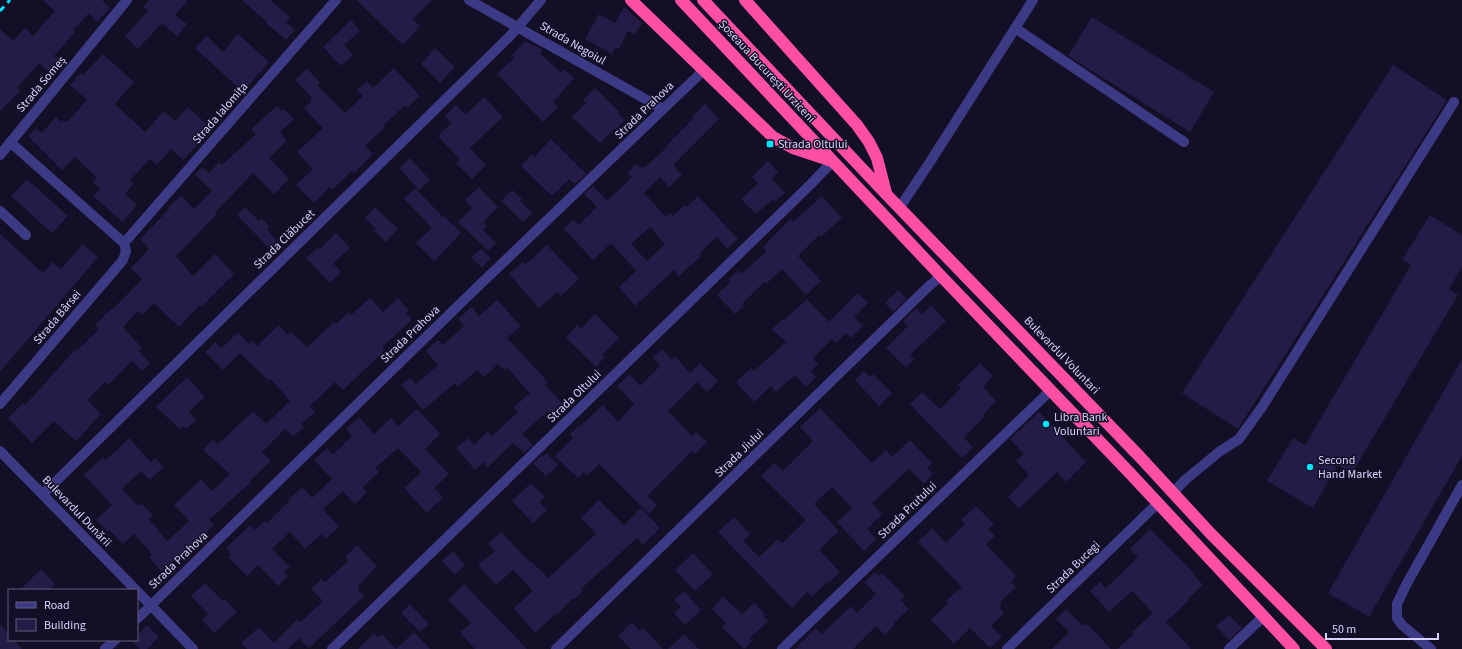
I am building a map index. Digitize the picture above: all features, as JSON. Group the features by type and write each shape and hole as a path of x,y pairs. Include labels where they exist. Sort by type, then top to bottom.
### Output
{"highway":[{"path":"632,0 773,137 792,148 833,161 1294,649"},
{"name":"Șoseaua București Urziceni","path":"681,0 833,161"},
{"name":"Șoseaua București Urziceni","path":"703,0 844,150"},
{"path":"744,0 857,125 869,142 877,158 886,194"},
{"name":"Bulevardul Voluntari","path":"844,150 1269,593 1326,649"}],"street":[{"name":"Strada Someș","path":"0,155 127,0"},
{"name":"Strada Ialomița","path":"124,243 336,0"},
{"name":"Strada Negoiul","path":"470,0 663,109"},
{"name":"Strada Clăbucet","path":"43,494 518,27 541,0"},
{"path":"900,208 1032,0"},
{"path":"1015,28 1184,142"},
{"name":"Strada Prahova","path":"138,618 704,70"},
{"path":"1174,493 1185,480 1219,452 1239,439 1262,407 1454,102"},
{"path":"10,142 124,243"},
{"name":"Strada Oltului","path":"332,649 833,161"},
{"path":"0,211 26,235"},
{"name":"Strada Bârsei","path":"0,404 122,260 126,251 124,243"},
{"name":"Strada Jiului","path":"556,649 941,276"},
{"name":"Strada Prutului","path":"782,649 1050,390"},
{"name":"Bulevardul Dunării","path":"0,451 134,589"},
{"path":"1431,649 1402,626 1397,618 1397,604 1406,585 1462,486"},
{"name":"Strada Bucegi","path":"1007,649 1157,504"},
{"name":"Bulevardul Dunării","path":"138,593 193,649"},
{"path":"1229,649 1263,617"},
{"path":"106,649 114,641"}],"building":[{"path":"43,0 102,0 110,8 97,22 89,13 73,30 75,32 54,56 63,64 52,75 39,63 17,88 20,91 0,111 0,29 13,41 25,28 33,36 55,11"},
{"path":"149,0 188,0 175,15 187,24 177,36 162,23 138,49 125,36 148,11 143,7"},
{"path":"242,0 270,0 290,17 286,22 295,30 286,40"},
{"path":"356,0 432,0 413,19 420,26 403,45"},
{"path":"624,7 642,23 635,34 628,31 619,49 615,48 612,54 585,39 599,14 615,23"},
{"path":"1092,17 1214,92 1190,132 1068,56"},
{"path":"351,20 360,31 344,45 353,55 341,66 323,47"},
{"path":"238,34 269,62 243,92 195,48 207,36 223,52"},
{"path":"525,41 543,50 540,53 561,73 564,69 574,78 553,102 558,107 543,122 497,74 514,58 512,55"},
{"path":"435,48 455,67 440,83 421,64"},
{"path":"103,54 134,82 115,104 145,132 164,111 175,121 188,107 210,127 197,142 199,143 183,160 171,149 157,165 150,159 130,180 134,183 125,194 137,205 123,222 93,196 100,189 93,183 97,178 75,157 62,170 28,136 36,128 42,133 56,117 61,122 63,120 67,122 87,100 70,85 81,73 83,75"},
{"path":"1393,65 1447,100 1238,429 1182,393"},
{"path":"394,68 420,96 407,108 405,105 365,146 373,154 354,173 352,171 332,190 330,187 314,203 296,185 313,169 297,152 323,128 304,108 312,101 310,100 312,98 295,80 307,69 320,82 317,85 345,113 363,96 357,90 367,81 373,88"},
{"path":"595,88 620,112 619,114 625,120 600,143 572,117 586,103 583,100"},
{"path":"484,97 503,117 470,148 486,165 472,179 456,163 460,160 438,136 451,123 445,116 456,105 465,115"},
{"path":"705,104 719,119 673,165 682,175 669,187 660,177 644,193 666,217 670,213 673,216 685,205 687,207 698,196 738,239 727,249 717,237 699,254 701,256 679,276 674,270 635,306 619,287 636,271 611,243 593,260 564,229 573,220 579,225 597,207 584,194 593,186 607,201 632,177 627,173 636,164 641,168 642,166 644,168 667,147 666,146 693,119 692,117","holes":["650,227 665,244 647,261 631,244"]},
{"path":"277,106 282,111 284,109 294,119 280,132 287,141 269,158 289,179 274,194 253,173 215,213 216,215 176,256 193,276 215,254 234,274 201,307 200,305 179,327 154,303 143,315 138,311 123,327 142,348 139,351 150,363 142,371 132,361 108,385 105,382 87,400 101,414 76,441 54,421 32,443 8,418 23,403 25,405 76,349 78,350 99,329 95,325 142,279 131,268 149,249 140,239 170,208 168,207 181,195 194,209 212,191 195,175 202,167 209,173 219,162 222,165 256,134 251,129"},
{"path":"551,139 586,174 575,184 569,179 552,196 521,166 532,154 534,157"},
{"path":"410,158 430,180 419,190 399,168"},
{"path":"768,161 778,172 772,179 785,193 775,202 773,199 756,214 741,199 758,183 752,177"},
{"path":"27,179 68,216 52,233 11,196"},
{"path":"479,187 498,207 483,222 487,226 483,230 496,243 488,251 458,222 472,208 465,200"},
{"path":"415,188 461,233 434,261 416,243 432,228 404,199"},
{"path":"512,190 522,199 520,201 532,213 523,222 501,201"},
{"path":"822,196 842,218 821,237 819,235 798,256 821,281 806,295 782,269 766,284 764,282 742,304 744,306 735,314 717,295 730,282 728,280 738,270 741,274 767,251 763,247 790,219 793,222"},
{"path":"245,207 259,221 262,218 270,227 267,230 277,241 269,248 237,215"},
{"path":"375,207 398,229 386,242 374,231 376,229 365,218"},
{"path":"1430,215 1462,235 1462,267 1449,289 1458,295 1352,473 1337,465 1313,508 1267,481 1293,438 1305,445 1411,265 1402,260"},
{"path":"336,233 350,248 333,263 341,272 330,283 306,258 318,247 320,249"},
{"path":"0,234 43,273 52,262 61,269 83,244 98,257 0,372"},
{"path":"547,245 579,279 561,296 558,292 539,308 509,274 523,262 525,265"},
{"path":"481,249 491,258 482,268 471,257"},
{"path":"898,290 907,299 893,312 885,303"},
{"path":"857,293 868,303 854,317 863,326 851,338 846,333 836,343 832,339 813,358 818,364 811,371 816,377 806,387 795,375 776,392 771,386 754,402 736,382 751,368 754,371 786,342 772,329 807,299 829,322"},
{"path":"370,298 383,312 398,298 409,310 406,313 412,320 382,347 384,350 380,355 343,390 335,382 310,406 315,412 301,424 304,427 293,437 285,429 262,452 271,461 250,481 251,482 209,520 214,525 192,547 191,545 161,571 149,557 152,554 134,534 123,544 110,530 108,532 96,520 112,505 84,475 103,457 106,460 129,438 151,462 155,458 163,467 150,480 141,471 122,489 138,506 141,503 153,515 149,519 167,541 189,521 174,505 201,479 212,491 230,474 203,450 213,439 218,444 253,411 266,424 290,401 271,379 269,381 240,353 223,370 205,352 215,342 222,348 238,332 249,344 252,341 257,346 279,325 288,335 291,332 307,347 334,322 336,324 349,312 351,315"},
{"path":"497,300 521,326 507,338 548,382 545,385 565,406 553,417 548,411 522,434 533,445 524,453 513,443 488,467 483,462 475,470 456,448 468,438 474,445 488,431 492,436 518,412 514,407 530,393 507,368 504,370 498,364 484,377 477,370 458,387 455,383 423,410 401,385 410,378 416,384 438,365 426,351 438,340 443,345 464,326 458,319 472,307 479,316"},
{"path":"931,305 946,321 910,355 914,359 906,368 886,348 908,326 903,321 916,308 922,314"},
{"path":"595,314 619,338 602,355 604,358 596,367 566,338 577,325 581,329"},
{"path":"662,349 672,360 675,356 690,373 700,363 718,381 707,392 697,382 668,411 692,436 696,432 707,442 695,454 692,451 647,496 657,505 649,514 599,464 587,476 584,472 578,478 555,456 573,438 570,434 603,405 618,422 634,404 617,386 629,374 640,386 660,366 653,357"},
{"path":"1462,359 1462,456 1369,617 1328,593"},
{"path":"980,363 993,376 983,387 996,401 983,415 984,417 964,438 973,447 962,458 910,404 922,392 940,409 961,388 958,385"},
{"path":"864,371 870,377 873,374 892,393 879,406 855,380"},
{"path":"187,377 205,397 189,412 196,420 186,429 183,426 180,429 156,407"},
{"path":"820,408 872,463 886,450 892,457 910,440 932,463 927,468 933,474 924,484 909,469 872,503 882,514 867,529 876,539 864,551 837,522 852,508 832,487 814,504 839,531 819,550 840,572 829,583 828,581 812,597 807,592 792,608 718,532 734,517 750,534 743,541 759,557 778,539 782,543 806,520 761,476 774,463 783,471 813,441 800,427"},
{"path":"417,409 440,434 425,449 449,474 434,488 443,497 427,513 404,488 421,472 398,448 375,468 379,472 363,487 367,492 355,504 343,491 323,509 339,527 326,539 321,534 305,549 290,532 272,549 290,567 284,572 288,576 278,586 258,565 247,576 228,557 231,554 226,548 250,525 255,530 265,521 267,523 302,487 312,498 332,479 314,460 327,448 333,455 352,436 346,429 359,417 374,434 391,418 398,426"},
{"path":"1039,412 1086,462 1066,482 1057,472 1019,509 1008,497 1029,475 1016,461 1024,454 1010,439"},
{"path":"547,453 558,465 546,476 533,463 542,455 543,456"},
{"path":"531,483 545,497 539,502 547,510 533,523 512,501"},
{"path":"599,500 624,525 641,508 660,528 643,545 637,538 581,589 583,591 575,599 573,598 557,615 556,614 535,633 514,608 533,591 513,570 496,585 478,565 495,551 488,544 501,532 548,578 596,534 581,518"},
{"path":"976,506 994,524 988,529 995,536 986,544 1016,576 1011,582 1016,587 1000,602 1002,604 999,607 1004,613 991,626 1002,637 990,648 970,628 954,644 931,620 948,603 946,601 962,587 918,542 932,528 946,543 965,524 961,520"},
{"path":"1150,529 1193,572 1192,573 1203,585 1166,622 1191,649 1117,649 1134,634 1132,632 1153,613 1132,591 1109,612 1090,591 1100,582 1106,588 1138,557 1130,549"},
{"path":"357,545 377,566 358,586 360,588 358,590 364,596 309,648 299,638 288,649 247,649 241,643 259,627 274,643 297,619 301,622 323,601 311,589 321,579 325,582 348,561 345,557"},
{"path":"453,551 465,565 455,575 442,561"},
{"path":"693,553 713,574 695,591 675,570"},
{"path":"41,569 55,584 50,589 21,589"},
{"path":"875,572 879,576 882,573 905,596 900,600 909,609 894,623 895,624 885,635 876,626 853,649 795,649 816,628 822,634 851,606 857,613 876,594 864,582"},
{"path":"205,583 223,601 225,599 237,612 214,633 202,620 208,614 191,596"},
{"path":"464,584 527,649 475,649 460,632 471,623 448,600"},
{"path":"684,591 701,610 685,625 674,613 681,607 674,600"},
{"path":"723,597 742,614 754,603 765,614 763,616 768,621 750,638 752,641 744,649 722,627 726,623 712,609"},
{"path":"410,604 429,624 420,632 401,613"},
{"path":"1066,609 1083,626 1086,623 1111,649 1052,649 1069,632 1056,619"},
{"path":"1229,615 1242,628 1229,640 1216,626"},
{"path":"632,622 640,631 643,628 663,649 631,649 618,636"},
{"path":"0,624 8,633 8,641 15,641 22,649 0,649"},
{"path":"147,625 159,637 147,649 140,649 132,641 138,641 138,635"},
{"path":"414,632 430,649 396,649"},
{"path":"374,633 378,637 382,634 396,649 358,649"},
{"path":"684,634 699,649 668,649"}],"railway":[{"path":"0,11 10,0"}],"place":[{"name":"Strada Oltului","path":"770,144"},
{"name":"Libra Bank Voluntari","path":"1046,424"},
{"name":"Second Hand Market","path":"1310,467"}]}
